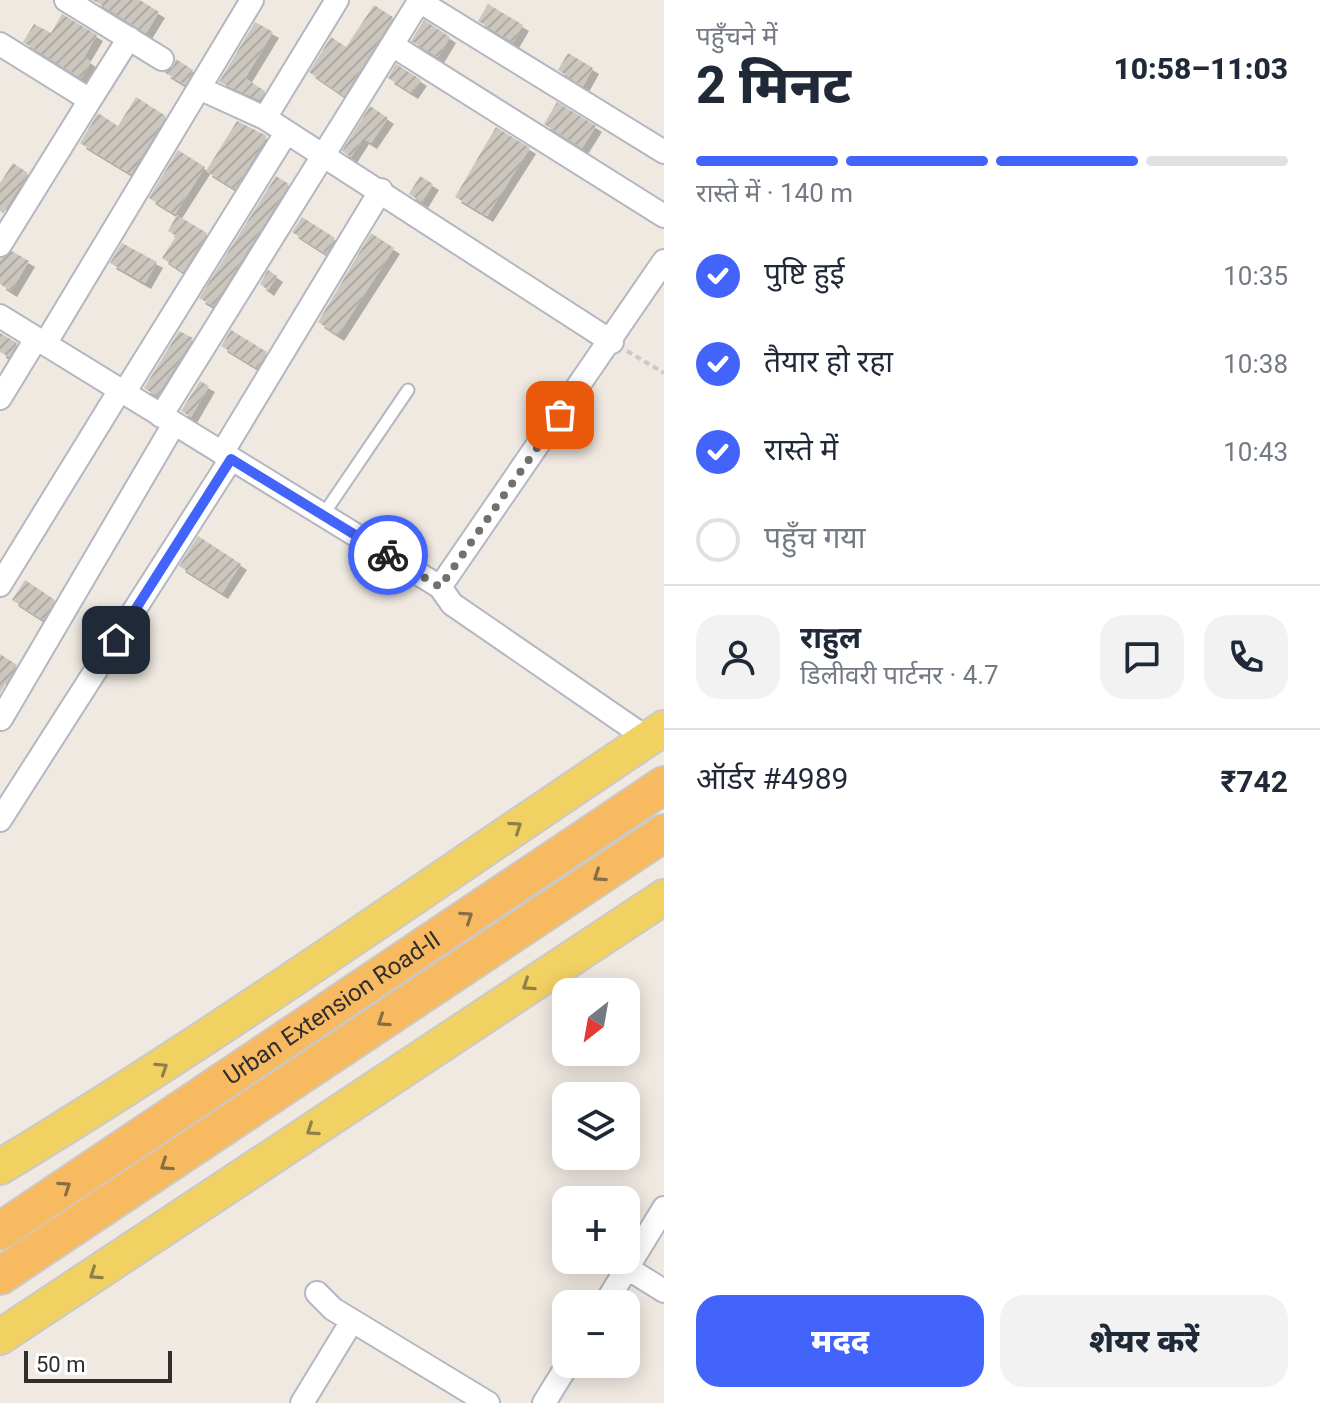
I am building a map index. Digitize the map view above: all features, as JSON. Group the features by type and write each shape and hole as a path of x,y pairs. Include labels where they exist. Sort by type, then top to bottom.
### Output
{"highway":[{"name":"Urban Extension Road-II","path":"0,1231 664,785"},
{"name":"Urban Extension Road-II","path":"0,1276 664,833"}],"main road":[{"path":"0,1167 133,1087 284,988 656,734"},
{"path":"0,1337 664,897"}],"street":[{"path":"66,0 162,59"},
{"path":"0,398 41,341 252,0"},
{"path":"265,118 337,0"},
{"path":"1,719 168,420 419,0 664,152"},
{"path":"0,245 129,38"},
{"path":"0,44 90,100"},
{"path":"392,45 664,216"},
{"path":"199,88 265,118 381,190 612,342"},
{"path":"0,585 286,133"},
{"path":"0,820 227,456 381,190"},
{"path":"440,587 612,342 664,261"},
{"path":"0,316 440,587 452,604 656,734"},
{"path":"640,1247 664,1208"},
{"path":"637,1274 664,1291"},
{"path":"317,1293 352,1321 488,1403"},
{"path":"302,1403 352,1321"},
{"path":"544,1403 559,1378"},
{"path":"444,1403 456,1383"}],"lane":[{"path":"323,515 408,390"}],"path":[{"path":"612,342 664,373"}],"building":[{"path":"93,0 140,0 159,12 146,33"},
{"path":"488,4 523,25 513,42 478,21"},
{"path":"374,5 393,17 344,96 309,72 331,37 346,47"},
{"path":"62,14 97,35 84,57 91,62 81,78 23,42 34,24 51,33"},
{"path":"424,20 450,37 438,57 411,41"},
{"path":"255,22 273,32 245,78 265,91 260,100 219,82"},
{"path":"568,53 593,68 583,86 558,70"},
{"path":"176,59 193,70 185,85 164,72 173,67"},
{"path":"396,64 421,80 412,93 388,78"},
{"path":"136,97 166,116 131,174 80,143 98,113 118,126"},
{"path":"557,102 596,126 582,148 544,124"},
{"path":"370,106 388,118 371,143 363,138 351,157 342,151"},
{"path":"237,121 267,136 235,189 206,171"},
{"path":"496,127 530,148 487,216 455,197"},
{"path":"178,150 205,167 175,214 149,198"},
{"path":"13,163 28,173 3,213 0,211 0,183"},
{"path":"276,176 289,184 213,306 199,298"},
{"path":"420,176 433,184 422,202 409,194"},
{"path":"177,215 207,233 183,272 162,258 176,236 168,231"},
{"path":"302,217 335,238 326,254 292,232"},
{"path":"371,233 394,248 338,335 318,322"},
{"path":"122,243 157,262 145,283 110,263"},
{"path":"12,251 29,261 11,291 0,284 0,259"},
{"path":"268,270 277,276 268,290 260,284"},
{"path":"231,330 267,352 257,368 221,346"},
{"path":"179,331 193,338 157,396 144,388"},
{"path":"0,333 17,343 9,357 0,352"},
{"path":"200,381 209,386 191,417 181,411"},
{"path":"198,536 241,564 222,593 179,566"},
{"path":"25,580 55,600 43,620 12,600"},
{"path":"0,654 17,665 0,693"}],"way so far":[{"path":"388,555 440,587 560,415"}],"route":[{"path":"116,640 231,459 388,555"}]}
